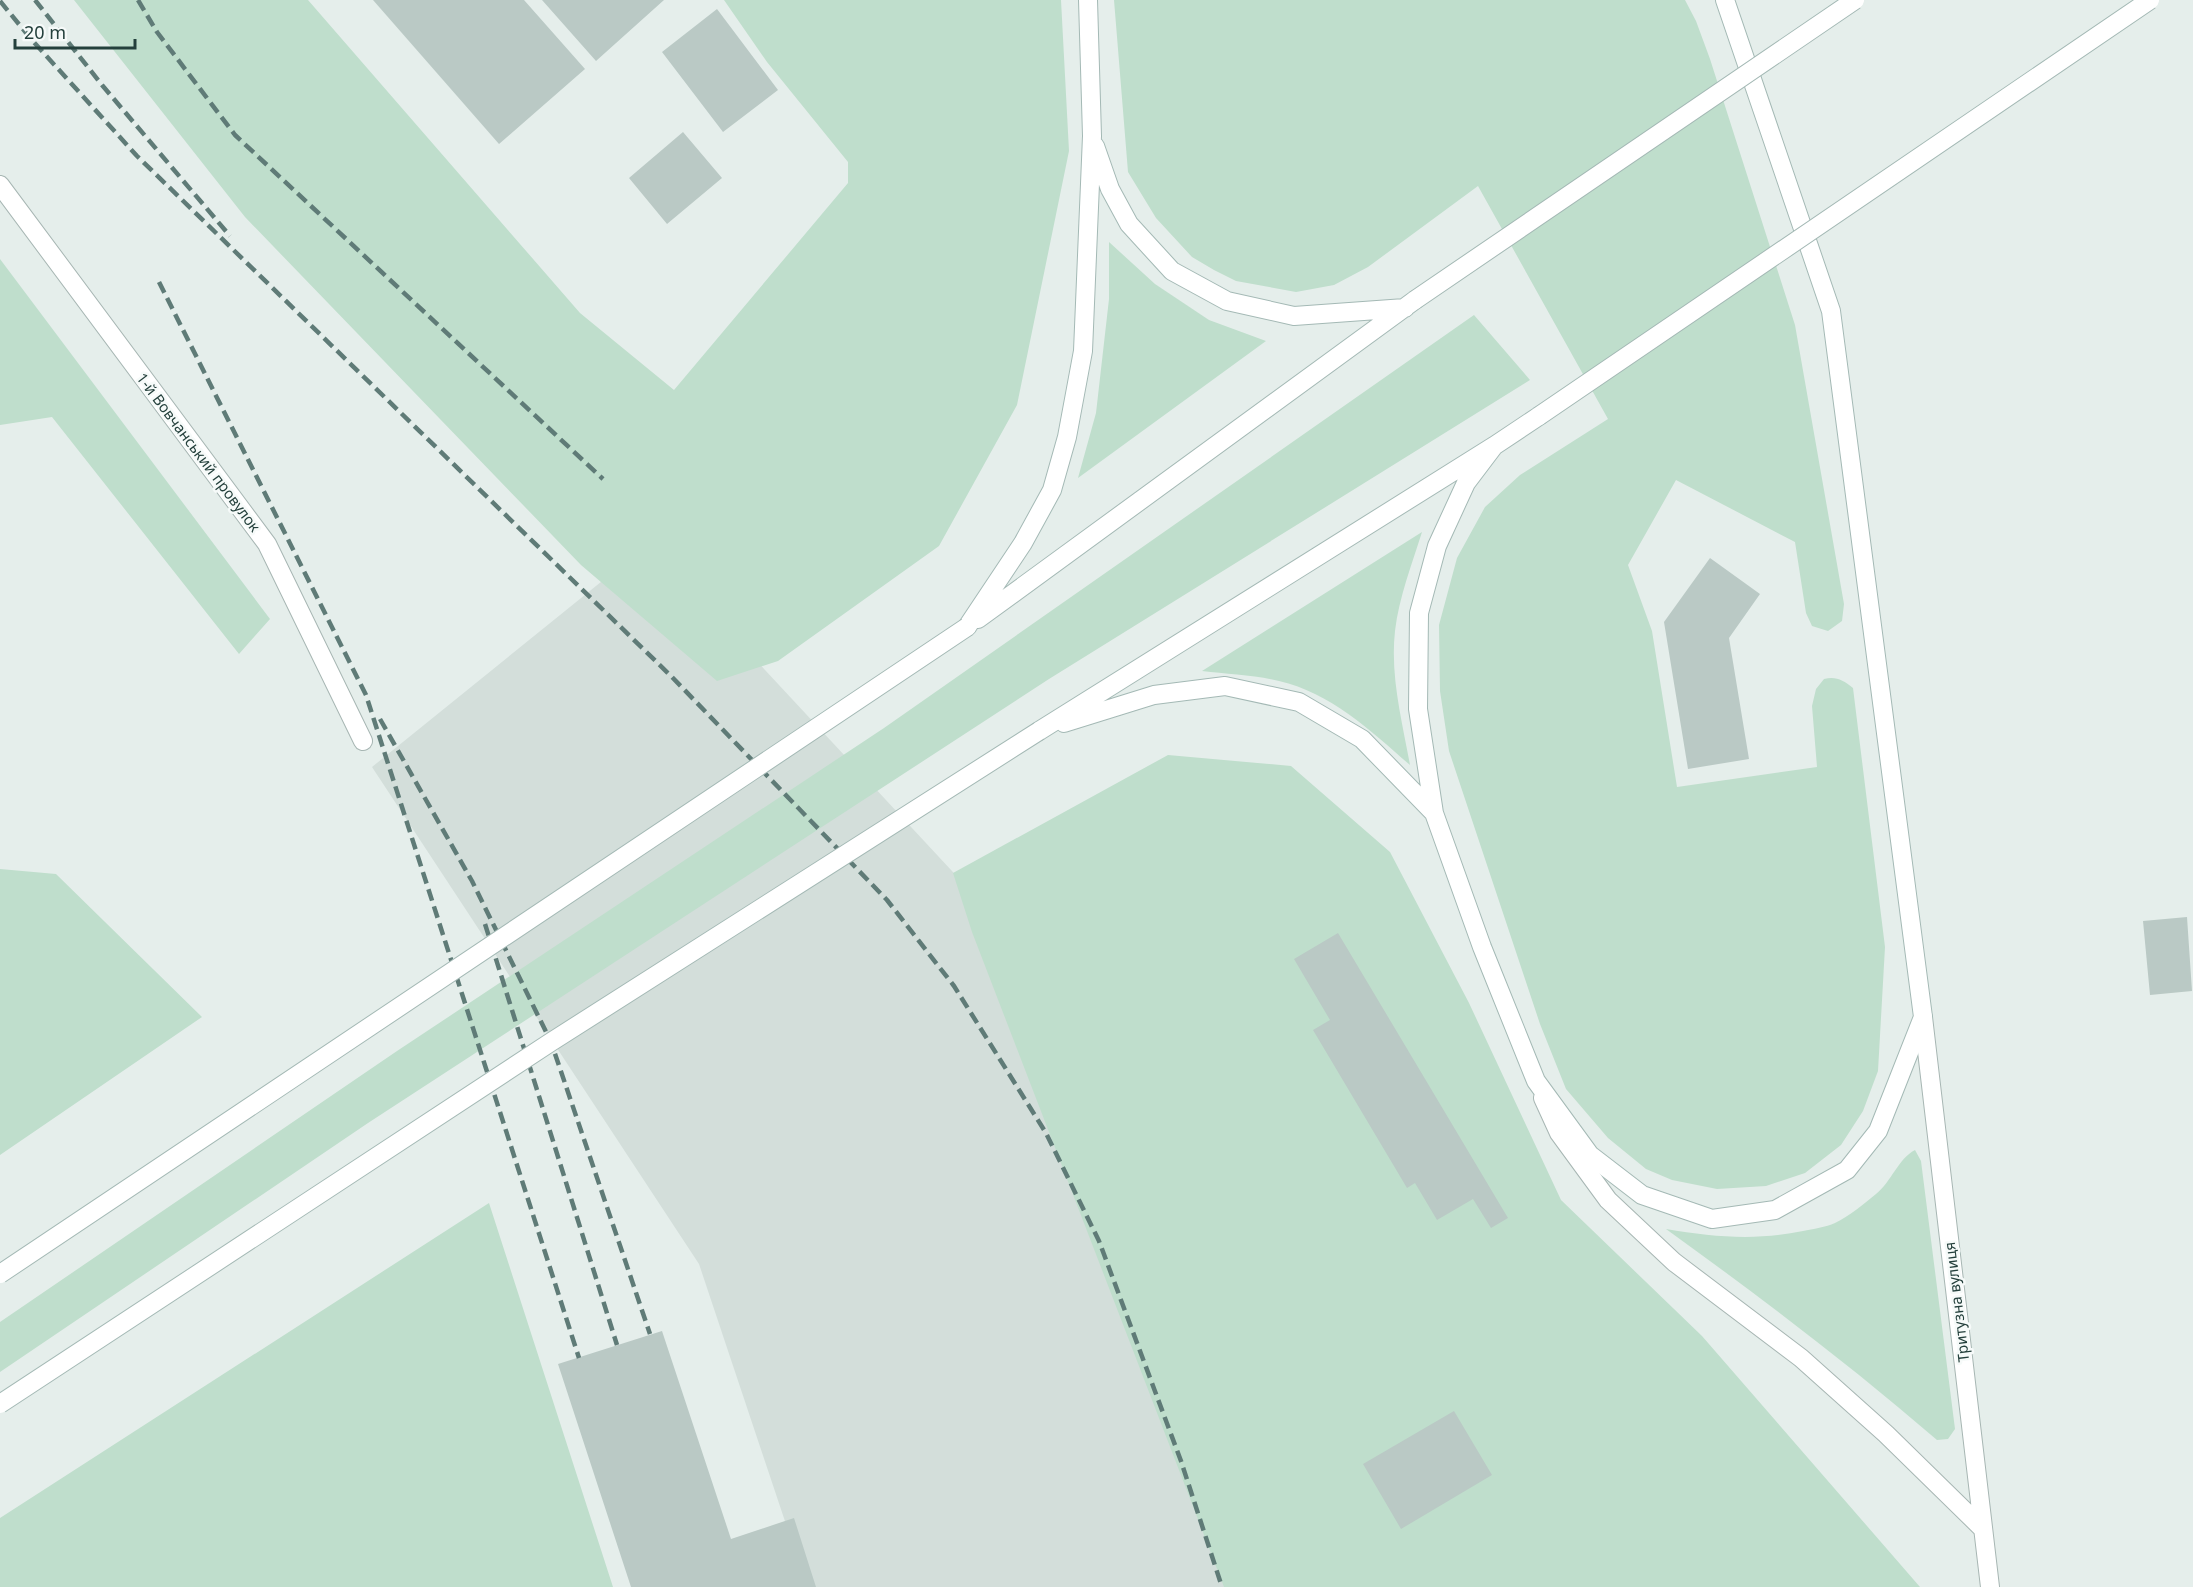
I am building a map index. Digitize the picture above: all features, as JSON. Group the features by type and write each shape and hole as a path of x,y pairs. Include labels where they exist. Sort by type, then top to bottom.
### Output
{"main road":[{"path":"967,627 1023,543 1052,490 1067,437 1083,351 1092,136 1088,0"},
{"name":"Тритузна вулиця","path":"1725,0 1831,311 1923,1017 1990,1587"},
{"path":"0,1274 967,627 1410,304 1855,0"},
{"path":"0,1404 561,1036 1039,731 1494,446 2150,0"},
{"path":"1092,136 1110,189 1129,224 1172,271 1227,301 1294,316 1410,304"},
{"name":"1-й Вовчанський провулок","path":"0,185 267,544 363,741"},
{"path":"1494,446 1466,483 1437,546 1419,613 1419,709 1434,813 1482,947 1559,1133 1608,1200 1674,1262 1801,1358 1886,1434 1982,1528"},
{"path":"1039,731 1154,694 1225,687 1299,702 1362,739 1434,813"},
{"path":"1536,1081 1590,1155 1642,1195 1712,1219 1775,1210 1847,1170 1878,1131 1923,1017"}],"shaded area":[{"path":"648,544 1096,1026 1320,1587 807,1587 699,1264 372,767"}],"green space":[{"path":"74,0 308,0 580,313 674,390 848,183 848,162 767,62 724,0 1061,0 1069,151 1017,405 939,546 778,661 717,681 581,565 245,217"},
{"path":"1114,0 1685,0 1696,21 1710,59 1795,325 1844,604 1842,621 1828,631 1812,626 1806,613 1795,542 1676,480 1628,565 1652,631 1677,787 1817,767 1812,706 1816,689 1824,679 1832,678 1843,681 1853,688 1885,947 1878,1071 1863,1111 1841,1145 1805,1173 1766,1186 1717,1189 1672,1180 1646,1169 1608,1138 1566,1089 1540,1024 1449,751 1440,691 1439,625 1457,558 1485,507 1520,475 1608,419 1478,186 1368,267 1334,285 1296,292 1236,281 1214,270 1192,257 1156,218 1128,172"},
{"path":"1109,242 1155,284 1209,320 1266,341 1078,478 1096,413 1109,299"},
{"path":"0,259 270,619 239,654 52,417 0,425"},
{"path":"1474,315 1530,380 1049,679 368,1123 0,1372 0,1322 397,1051 884,728"},
{"path":"1422,532 1406,581 1395,631 1394,648 1398,698 1410,765 1349,715 1316,694 1270,679 1202,671"},
{"path":"1168,755 1291,766 1390,852 1469,1003 1561,1200 1702,1336 1920,1587 1224,1587 972,932 953,873"},
{"path":"0,869 56,874 202,1017 0,1155"},
{"path":"1915,1150 1921,1161 1955,1429 1948,1439 1937,1440 1804,1332 1666,1229 1718,1236 1751,1237 1785,1234 1828,1226 1846,1217 1882,1189 1904,1159"},
{"path":"489,1203 613,1587 0,1587 0,1518"}],"building":[{"path":"373,0 524,0 585,69 499,144"},
{"path":"542,0 664,0 596,61"},
{"path":"717,9 778,90 723,132 662,52"},
{"path":"683,132 722,178 667,224 629,178"},
{"path":"1710,558 1760,594 1729,638 1749,759 1688,769 1664,622"},
{"path":"2187,917 2192,991 2150,995 2143,921"},
{"path":"1338,933 1508,1218 1491,1228 1473,1199 1437,1220 1415,1183 1407,1188 1313,1030 1330,1020 1294,959"},
{"path":"662,1331 731,1539 794,1518 816,1587 631,1587 558,1364"},
{"path":"1454,1411 1492,1475 1401,1529 1363,1464"}],"railway":[{"path":"35,0 102,85 230,236"},
{"path":"138,0 157,32 235,135 603,479"},
{"path":"0,1 31,39 137,156 672,677 887,900 954,986 1046,1133 1099,1241 1181,1461 1222,1587"},
{"path":"159,282 366,695 579,1358"},
{"path":"380,719 472,881 551,1042 650,1334"},
{"path":"485,924 617,1345"}]}
